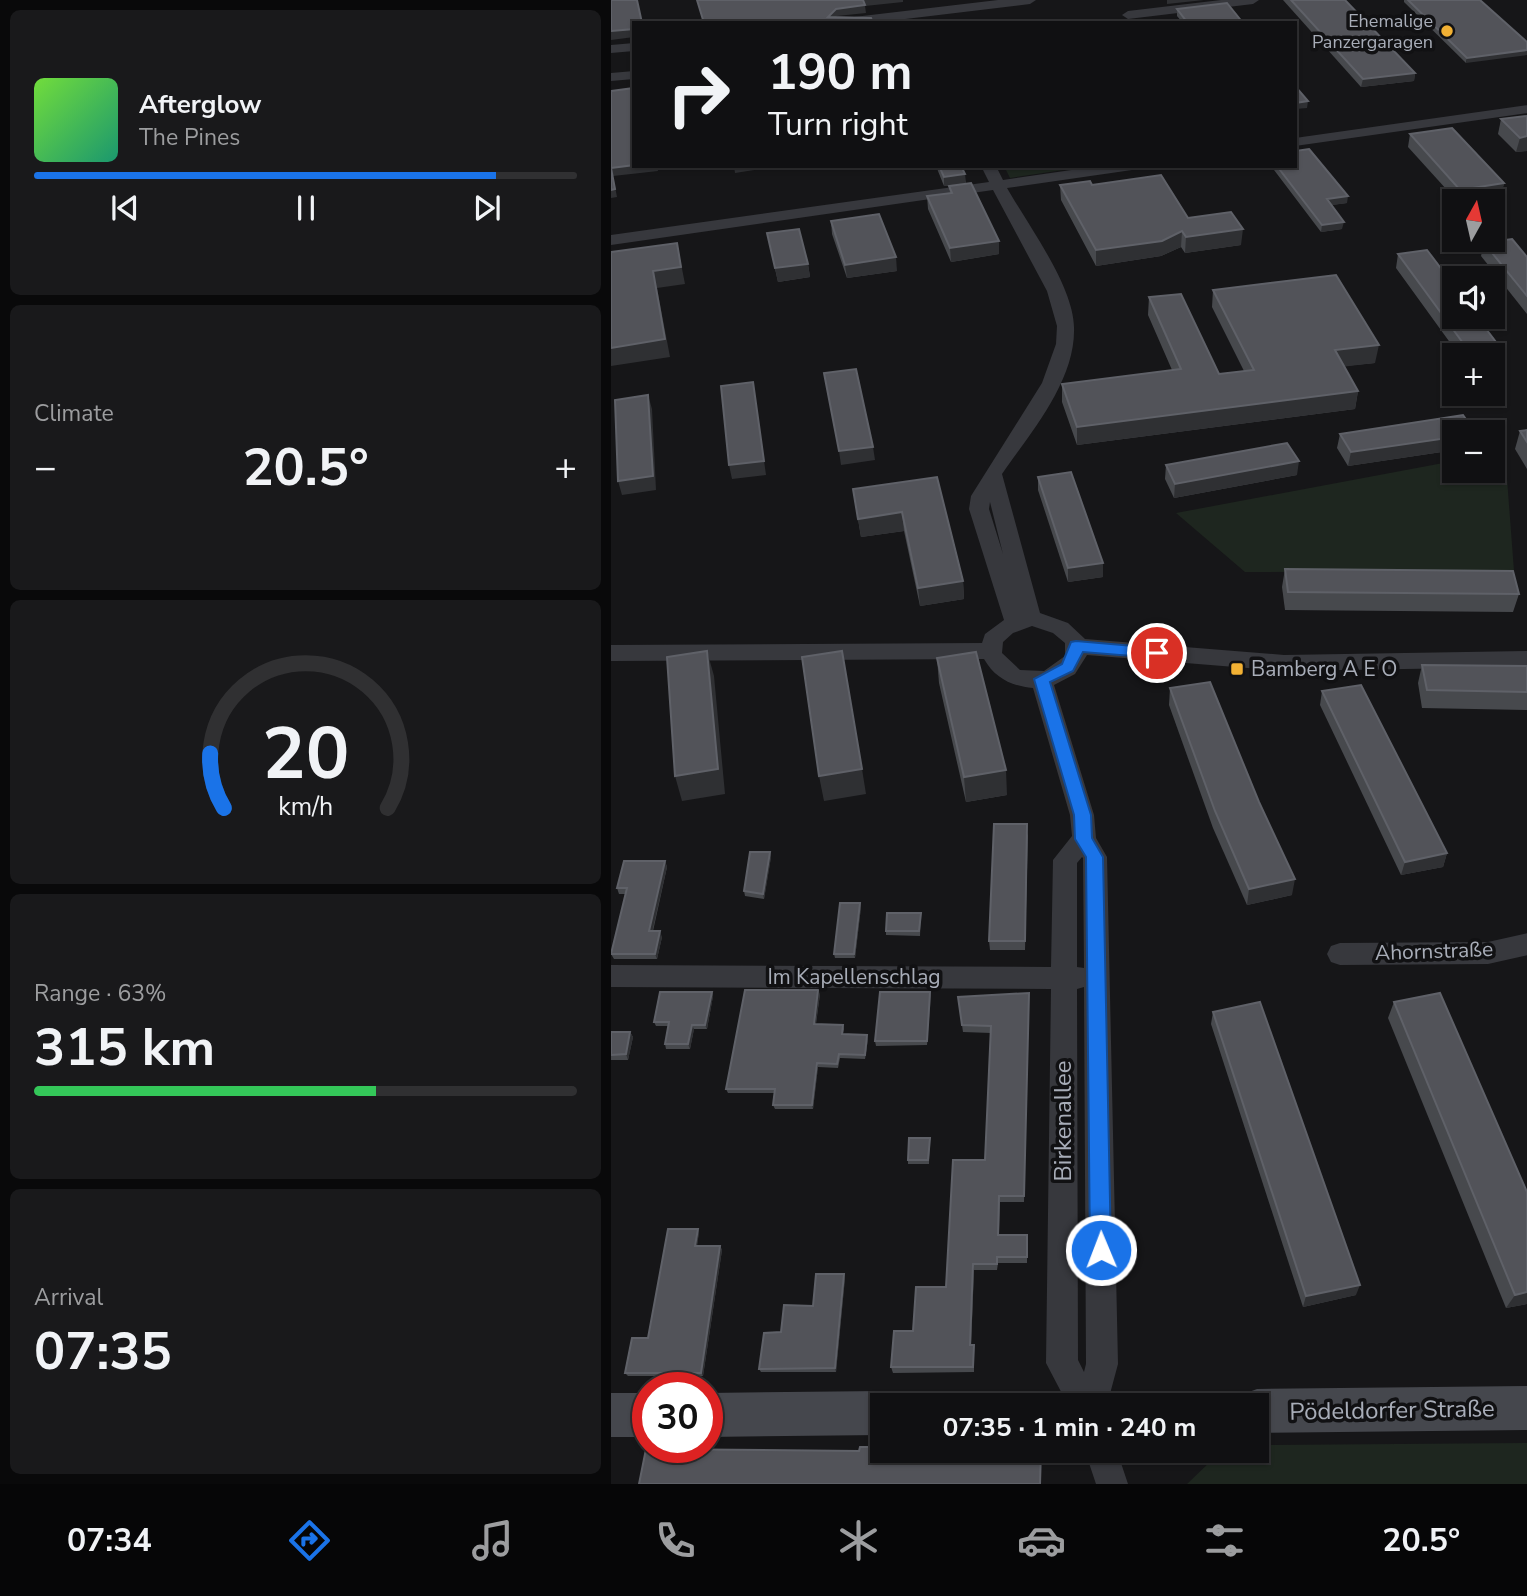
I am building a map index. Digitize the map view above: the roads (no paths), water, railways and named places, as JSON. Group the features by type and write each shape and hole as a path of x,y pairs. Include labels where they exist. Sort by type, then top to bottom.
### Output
{"main road":[{"name":"Pödeldorfer Straße","path":"1269,1411 1527,1408"},
{"path":"723,1415 870,1413"},
{"path":"611,1415 632,1415"}],"street":[{"path":"911,0 918,18"},
{"path":"869,21 918,18 1030,0"},
{"path":"1128,15 1253,0"},
{"path":"611,49 632,47"},
{"path":"611,77 632,75"},
{"path":"1297,142 1527,109"},
{"path":"989,168 1054,288 1067,326 1059,362 1042,400 992,474 1023,620"},
{"path":"611,240 1118,168"},
{"path":"1023,620 1061,626 1072,635 1076,646 1075,657 1068,667 1041,679 1012,676 1000,670 990,651 996,633 1023,620"},
{"path":"1076,646 1284,663 1527,660"},
{"path":"611,653 990,651"},
{"name":"Birkenallee","path":"1041,679 1082,815 1084,839 1095,857 1102,1364 1094,1393"},
{"name":"Birkenallee","path":"1079,1393 1063,1363 1065,860 1084,839"},
{"name":"Ahornstraße","path":"1340,954 1488,953 1527,944"},
{"name":"Im Kapellenschlag","path":"611,975 1096,978"},
{"path":"1105,1463 1112,1484"}],"place":[{"name":"Ehemalige Panzergaragen","path":"1447,31"},
{"name":"Bamberg A E O","path":"1237,669"}]}
